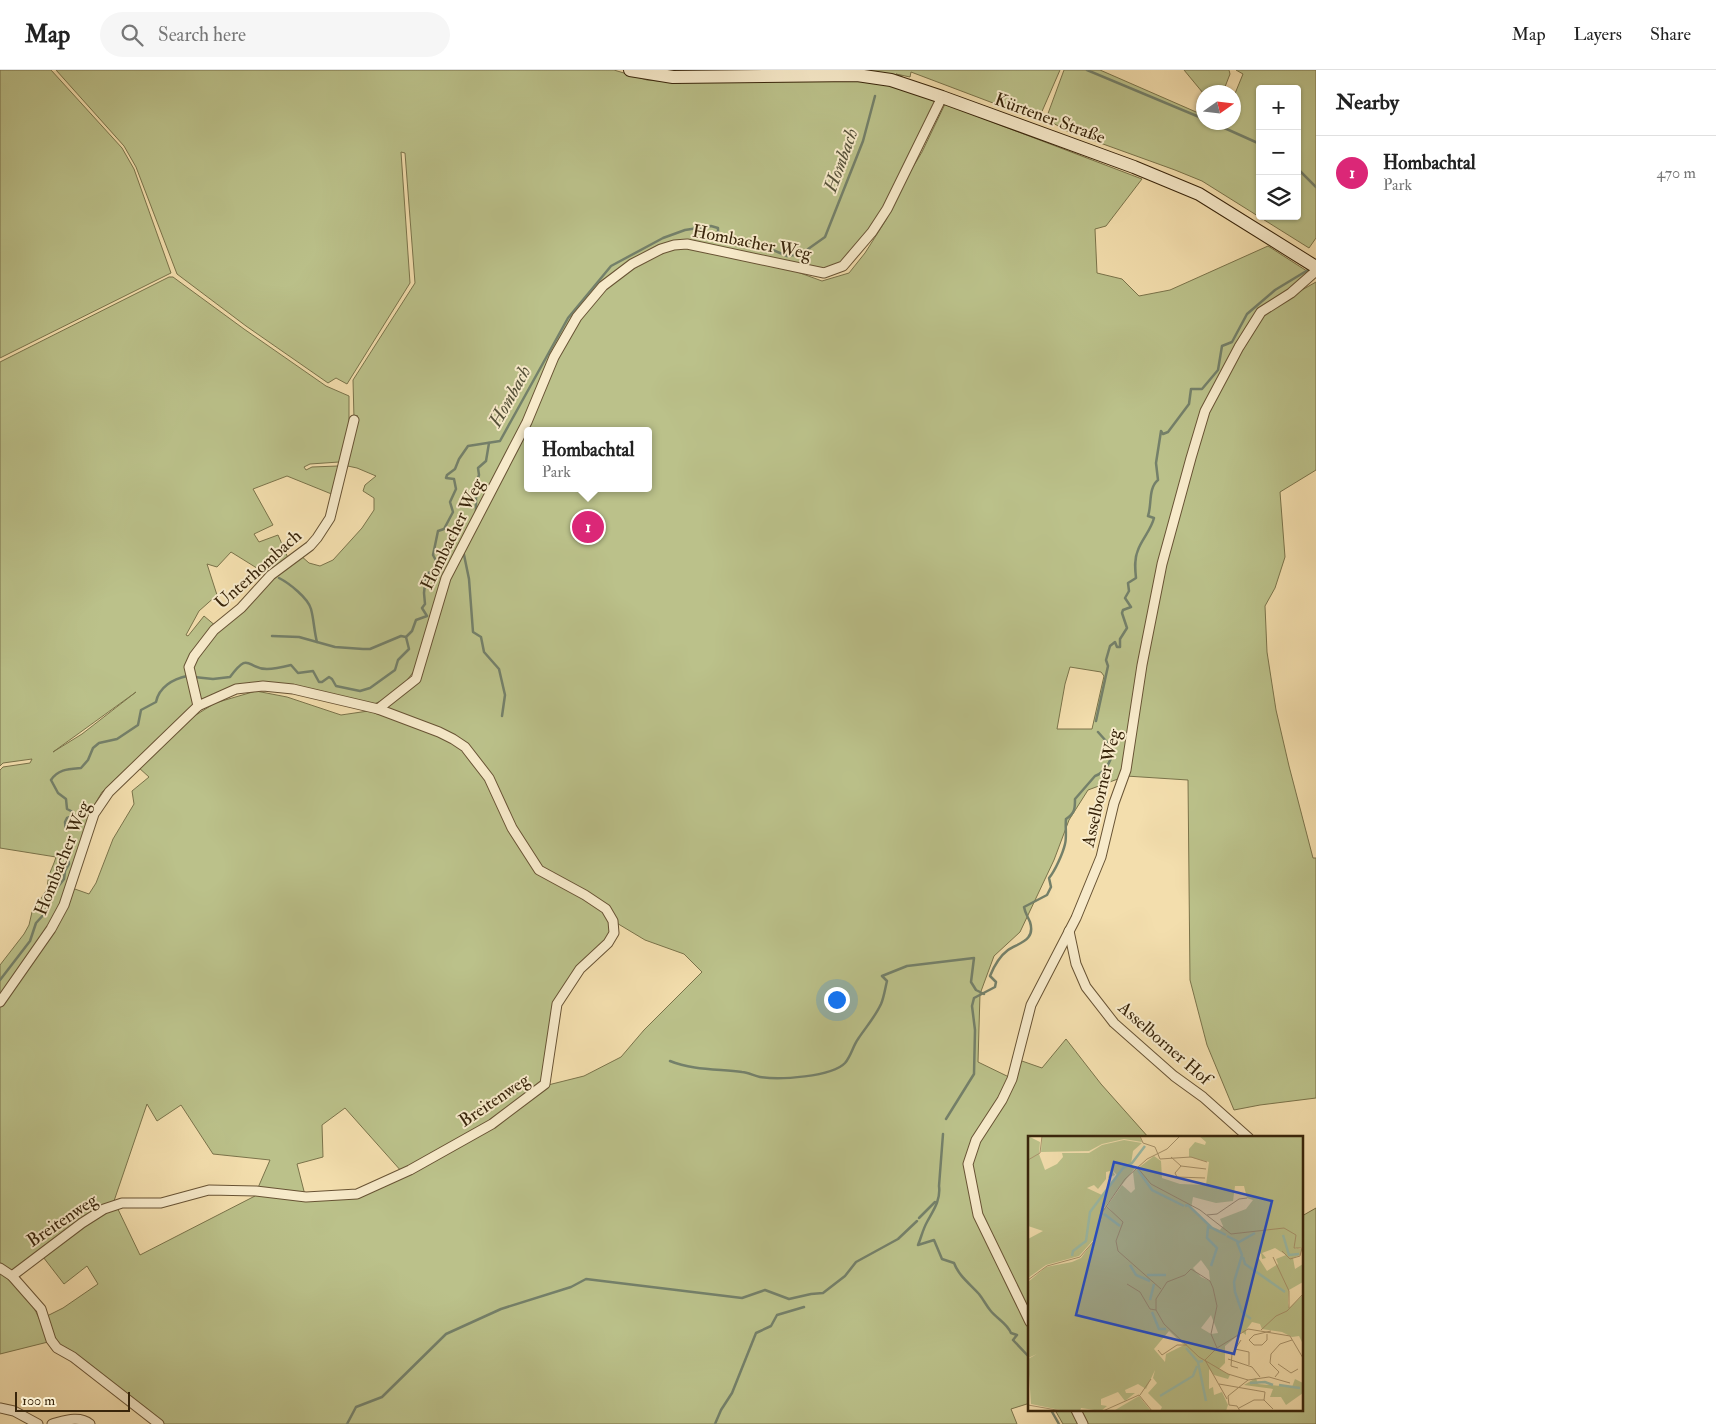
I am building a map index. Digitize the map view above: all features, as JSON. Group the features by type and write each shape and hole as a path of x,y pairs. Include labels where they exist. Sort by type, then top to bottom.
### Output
{"main road":[{"name":"Kürtener Straße","path":"630,70 673,77 857,75 891,80 1140,170 1199,194 1316,269"}],"street":[{"name":"Hombacher Weg","path":"524,427 554,357 578,317 603,286 645,256 674,245 687,244 824,273 843,266 872,232 887,209 942,97"},
{"name":"Asselborner Weg","path":"1028,1318 978,1215 968,1164 976,1140 1002,1100 1012,1079 1030,1005 1069,931 1101,857 1114,803 1126,770 1142,665 1162,564 1190,458 1205,411 1239,347 1261,312 1292,293 1316,269"},
{"name":"Unterhombach","path":"198,706 189,668 194,656 214,630 242,608 271,575 310,546 317,538 330,518 354,420"},
{"name":"Hombacher Weg","path":"0,1002 51,929 64,904 94,814 100,802 198,706 236,689 263,686 293,689 378,709 416,679 446,578 524,428"},
{"name":"Breitenweg","path":"12,1276 82,1223 104,1209 122,1203 161,1204 209,1190 256,1190 306,1197 357,1194 410,1170 492,1124 545,1084 557,1004 580,969 608,943 614,933 613,921 606,909 586,895 539,870 512,828 489,778 465,748 439,732 378,709"},
{"name":"Asselborner Hof","path":"1069,931 1076,964 1086,987 1108,1016 1170,1072 1247,1136"},
{"path":"0,1268 12,1276 40,1309 51,1340 57,1348 73,1357 159,1424"},
{"path":"0,1408 14,1411 38,1424"},
{"path":"1077,1412 1083,1424"},
{"path":"52,1424 75,1419 85,1420 90,1424"}],"green space":[{"path":"0,70 51,70 122,148 134,169 171,273 0,358"},
{"path":"56,70 614,70 647,80 681,83 685,70 1060,70 1040,116 1030,117 911,72 910,77 896,74 902,76 900,89 934,100 935,102 909,160 882,213 852,253 833,269 823,271 791,263 792,270 822,281 849,273 865,253 886,220 902,185 922,152 945,104 1142,179 1106,226 1095,229 1097,273 1122,279 1139,296 1170,290 1268,246 1310,273 1291,292 1261,311 1263,312 1316,282 1316,470 1280,492 1285,557 1275,588 1265,606 1267,652 1276,710 1313,858 1316,858 1316,1098 1234,1110 1207,1045 1190,980 1188,780 1126,776 1088,790 1069,820 1054,860 1020,932 994,956 980,994 978,1062 1011,1078 1000,1100 975,1137 966,1165 977,1216 1028,1323 1028,1404 1011,1409 1017,1424 161,1424 53,1340 45,1317 63,1308 98,1284 87,1266 64,1284 40,1253 12,1272 0,1266 0,1007 68,905 72,888 89,894 96,883 113,839 134,804 132,791 149,777 138,767 180,725 215,703 256,691 287,697 341,715 375,710 438,733 462,749 487,779 511,828 537,872 585,896 605,909 613,921 613,932 608,942 579,968 557,1003 545,1082 491,1122 402,1172 345,1108 322,1125 323,1157 297,1164 305,1195 257,1190 270,1160 213,1154 181,1105 157,1121 147,1104 114,1201 140,1255 255,1196 256,1193 306,1198 357,1196 411,1171 493,1125 548,1085 584,1076 621,1057 644,1030 702,972 684,954 645,940 615,922 606,908 586,894 539,868 514,827 491,777 467,746 439,729 379,708 418,683 442,602 435,599 418,666 400,689 388,698 374,704 354,704 300,688 267,682 234,686 206,699 185,713 102,792 89,814 62,903 43,937 0,999 0,965 29,925 32,912 48,888 49,876 56,857 0,848 0,770 3,767 30,763 32,759 3,763 0,766 0,362 169,277 173,277 326,386 349,396 349,427 343,460 339,462 310,464 304,467 306,470 312,467 338,466 341,469 334,495 287,476 253,489 273,525 254,534 259,542 278,535 288,558 268,575 231,552 217,567 207,564 217,595 199,611 186,635 188,636 204,616 217,627 221,622 245,608 271,580 275,572 298,556 300,555 309,563 320,566 333,560 362,528 374,510 374,498 363,491 365,485 376,476 357,468 343,465 357,423 357,415 354,419 353,380 415,283 405,153 401,152 410,283 347,384 336,378 328,383 246,326 177,274 136,167 124,146","holes":["1070,667 1101,672 1104,676 1092,729 1057,729","136,692 82,734 53,752"]},
{"path":"1064,70 1100,70 1196,112 1196,130 1241,130 1241,85 1238,85 1243,74 1236,70 1316,70 1316,238 1309,248 1264,220 1301,220 1301,85 1256,85 1256,215 1202,181 1067,131 1046,119"},
{"path":"1184,70 1229,70 1230,74 1226,85 1196,85"},
{"path":"1066,1039 1101,1084 1147,1136 1028,1136 1028,1310 980,1215 970,1165 977,1140 1019,1060 1042,1068"},
{"path":"1316,1208 1316,1424 1087,1424 1081,1412 1304,1412 1304,1215"},
{"path":"0,1271 24,1292 36,1311 48,1342 0,1354"},
{"path":"1056,1412 1073,1412 1079,1424 1063,1424"}],"waterway":[{"path":"1087,70 1196,116"},
{"name":"Hombach","path":"194,677 213,679 230,677 241,664 245,663 267,669 291,665 298,673 313,671 319,682 329,677 336,686 360,691 370,688 395,670 398,660 409,649 406,637 412,631 416,620 427,616 422,608 425,604 426,574 440,568 433,555 438,531 444,529 453,512 450,502 456,489 454,479 446,478 447,475 455,469 468,446 500,441 568,318 611,266 663,238 685,230 711,226 718,228 718,235 761,245 787,256 801,254 825,237 863,141 875,96"},
{"path":"1229,130 1256,142"},
{"path":"1301,172 1316,187"},
{"path":"1096,721 1108,666 1106,660 1110,646 1115,642 1117,647 1120,647 1120,639 1127,628 1122,613 1123,610 1131,607 1125,598 1129,591 1128,583 1136,578 1135,564 1137,553 1154,518 1148,516 1151,492 1158,480 1156,463 1161,431 1163,434 1168,432 1189,404 1191,389 1202,389 1218,370 1222,346 1232,342 1247,314 1275,290 1308,270"},
{"path":"476,512 478,468 486,461 489,443"},
{"path":"463,550 469,579 473,632 481,637 484,652 499,669 505,695 502,716"},
{"path":"279,578 298,591 309,605 317,642"},
{"path":"272,636 299,637 335,647 363,649 370,649 401,636 406,637"},
{"name":"Hombach","path":"66,831 65,822 67,818 73,816 73,812 67,809 66,799 58,793 51,780 54,776 64,770 81,768 88,760 93,748 99,743 117,739 138,725 141,710 156,702 160,692 167,684 187,676"},
{"path":"946,1119 974,1074 975,1030 972,1006 974,998 995,987 996,982 990,976 998,961 1008,950 1028,937 1031,928 1024,907 1047,895 1051,887 1049,878 1064,848 1066,819 1074,810 1075,799 1095,776 1105,769 1112,757 1114,750 1098,732"},
{"name":"Hombach","path":"0,980 30,941 36,923 46,912 47,901 64,879 65,871 69,864 67,849"},
{"path":"670,1061 696,1068 744,1072 769,1078 792,1078 829,1072 845,1063 856,1042 881,1004 887,981 882,976 907,966 974,958 971,982 976,990 984,994"},
{"path":"943,1134 939,1196 918,1245 934,1240 942,1259 954,1263 961,1276 979,1294 993,1313 1007,1326 1011,1333 1017,1335 1013,1340 1028,1356"},
{"path":"919,1218 935,1202"},
{"path":"347,1424 356,1407 382,1397 446,1334 501,1309 571,1287 586,1279 742,1298 765,1290 789,1299 823,1293 845,1276 856,1262 898,1239 917,1221"},
{"path":"715,1424 732,1393 756,1333 771,1326 777,1315 804,1307"},
{"path":"1052,1412 1059,1424"}],"place":[{"name":"Hombachtal","path":"588,527"}]}
